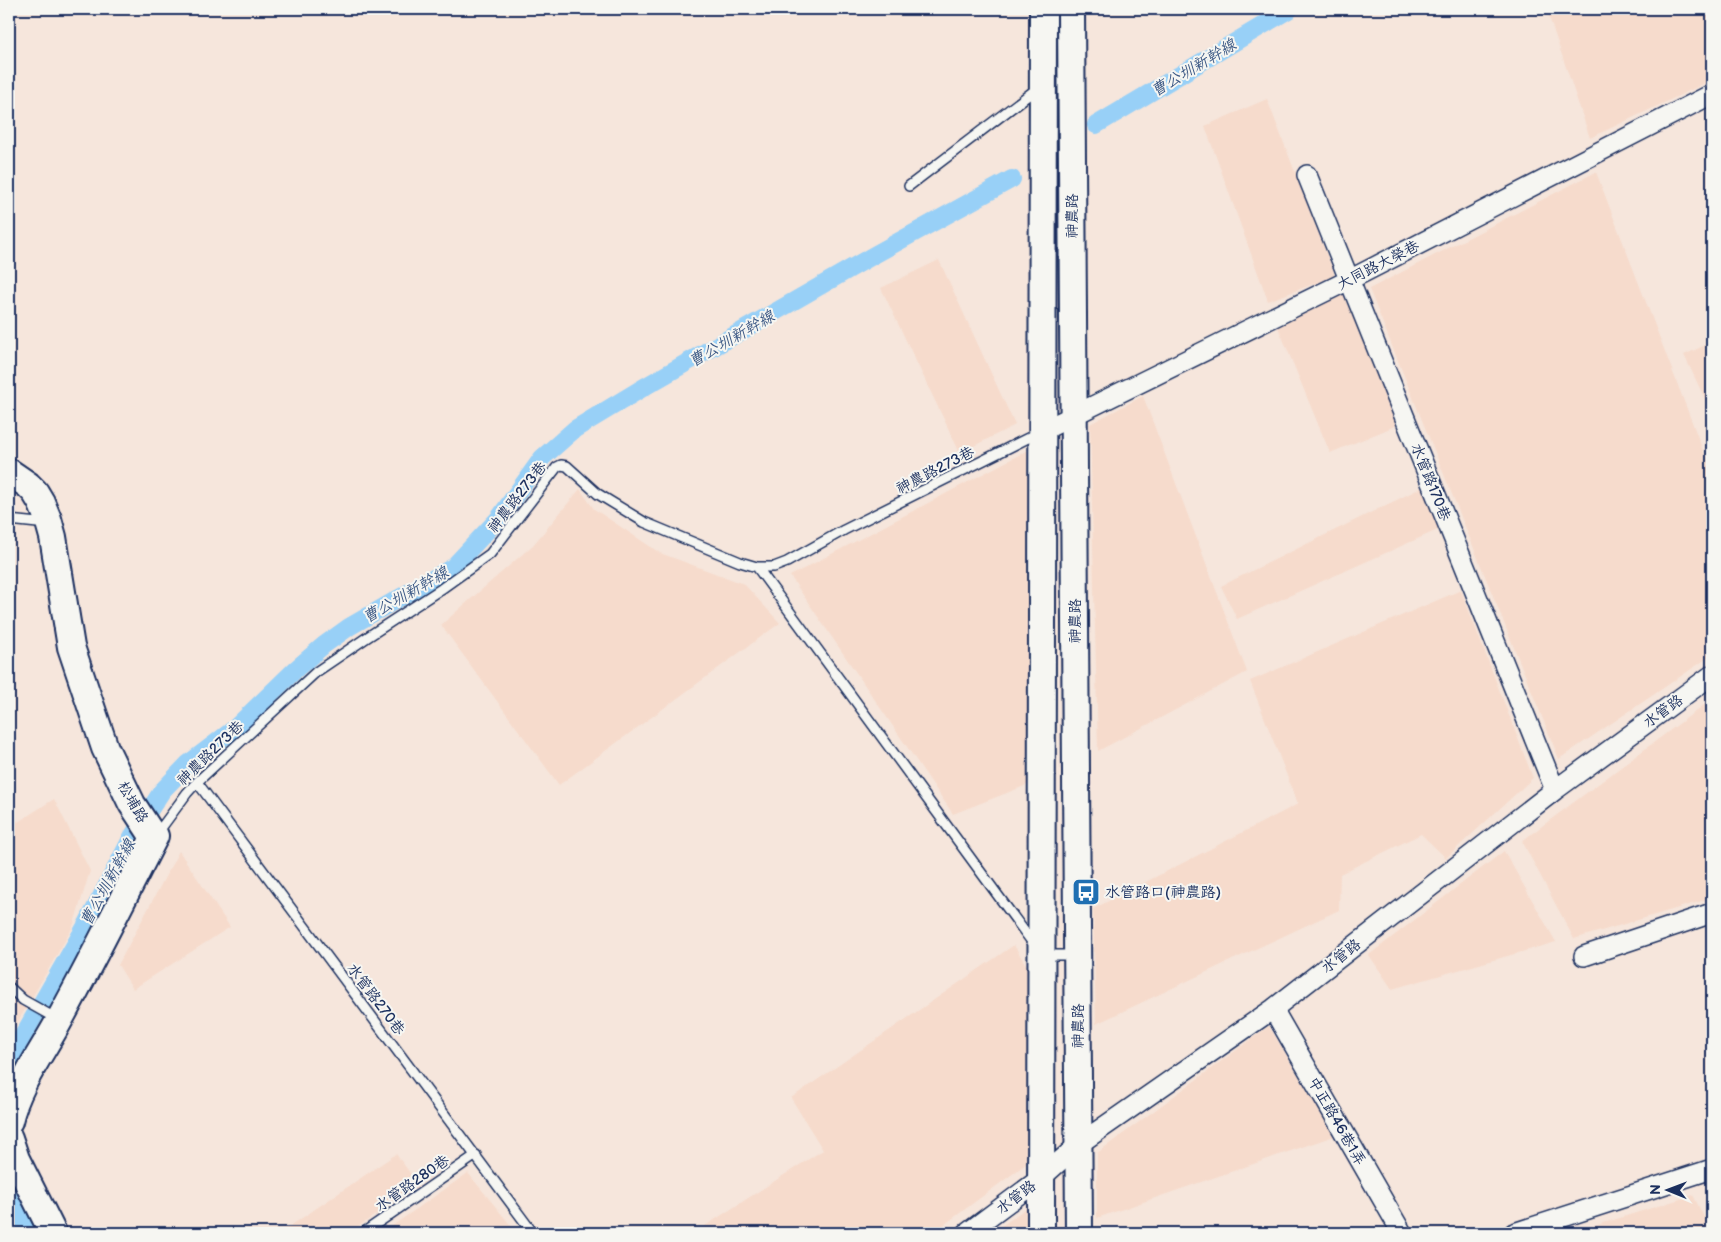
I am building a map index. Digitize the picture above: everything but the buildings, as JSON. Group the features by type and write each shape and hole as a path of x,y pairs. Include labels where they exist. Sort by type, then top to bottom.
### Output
{"street":[{"name":"神農路","path":"1041,1233 1043,9"},
{"name":"神農路","path":"1071,9 1079,1233"},
{"name":"大同路大榮巷","path":"1042,431 1350,280 1712,94"},
{"name":"水管路170巷","path":"1307,174 1555,790"},
{"name":"松埔路","path":"9,472 28,485 41,502 53,537 71,646 105,748 132,804 152,835 112,921 55,1018 10,1108"},
{"name":"水管路","path":"967,1233 1041,1178 1079,1144 1273,1009 1555,790 1712,675"},
{"path":"1584,956 1712,913"},
{"name":"中正路46巷1弄","path":"1273,1009 1402,1233"},
{"path":"9,1138 16,1159 53,1233"},
{"path":"1514,1233 1712,1169"}],"lane":[{"path":"909,186 1043,84"},
{"name":"神農路273巷","path":"152,835 197,782 316,672 441,590 490,554 557,467 561,465 567,466 598,494 644,522 757,567 774,566 787,562 844,530 1042,431"},
{"path":"9,520 49,524"},
{"path":"757,567 1041,955 1078,955"},
{"name":"水管路270巷","path":"197,782 533,1233"},
{"path":"9,987 23,1000 55,1018"},
{"name":"水管路280巷","path":"363,1233 476,1155"}],"shaded area":[{"path":"1559,9 1712,9 1712,80 1590,138 1548,14"},
{"path":"1267,99 1335,276 1268,301 1205,126"},
{"path":"1596,172 1712,474 1712,655 1559,759 1369,289"},
{"path":"939,260 1015,425 960,453 881,288"},
{"path":"1344,291 1400,424 1330,453 1278,327"},
{"path":"1712,342 1712,400 1707,403 1684,355"},
{"path":"1143,396 1247,672 1098,751 1090,424"},
{"path":"1034,447 1032,783 953,814 790,576"},
{"path":"1423,487 1442,528 1237,619 1221,586"},
{"path":"580,489 594,509 660,553 744,584 780,623 559,785 441,625 533,545"},
{"path":"1461,590 1533,778 1446,858 1421,834 1340,874 1339,910 1096,1024 1093,909 1298,804 1250,681"},
{"path":"1712,699 1712,898 1574,939 1522,841"},
{"path":"54,799 90,871 73,927 9,1037 9,810 18,822"},
{"path":"179,851 230,927 133,989 118,965"},
{"path":"1504,851 1556,942 1392,989 1369,955"},
{"path":"1014,945 1031,973 1026,1164 933,1233 694,1233 823,1150 791,1098"},
{"path":"1269,1026 1334,1136 1097,1218 1097,1153"},
{"path":"396,1154 419,1185 349,1233 280,1233"},
{"path":"468,1173 517,1233 382,1233"},
{"path":"1693,1195 1712,1233 1572,1233"},
{"path":"1029,1206 1029,1233 992,1233"}],"waterway":[{"name":"曹公圳新幹線","path":"1096,125 1290,9"},
{"name":"曹公圳新幹線","path":"9,1060 88,922 132,837 162,791 188,764 234,729 297,668 349,627 453,567 499,518 542,458 575,429 874,255 1012,179"},
{"name":"曹公圳新幹線","path":"9,1198 28,1233"}],"place":[{"name":"水管路口(神農路)","path":"1086,892"}]}
